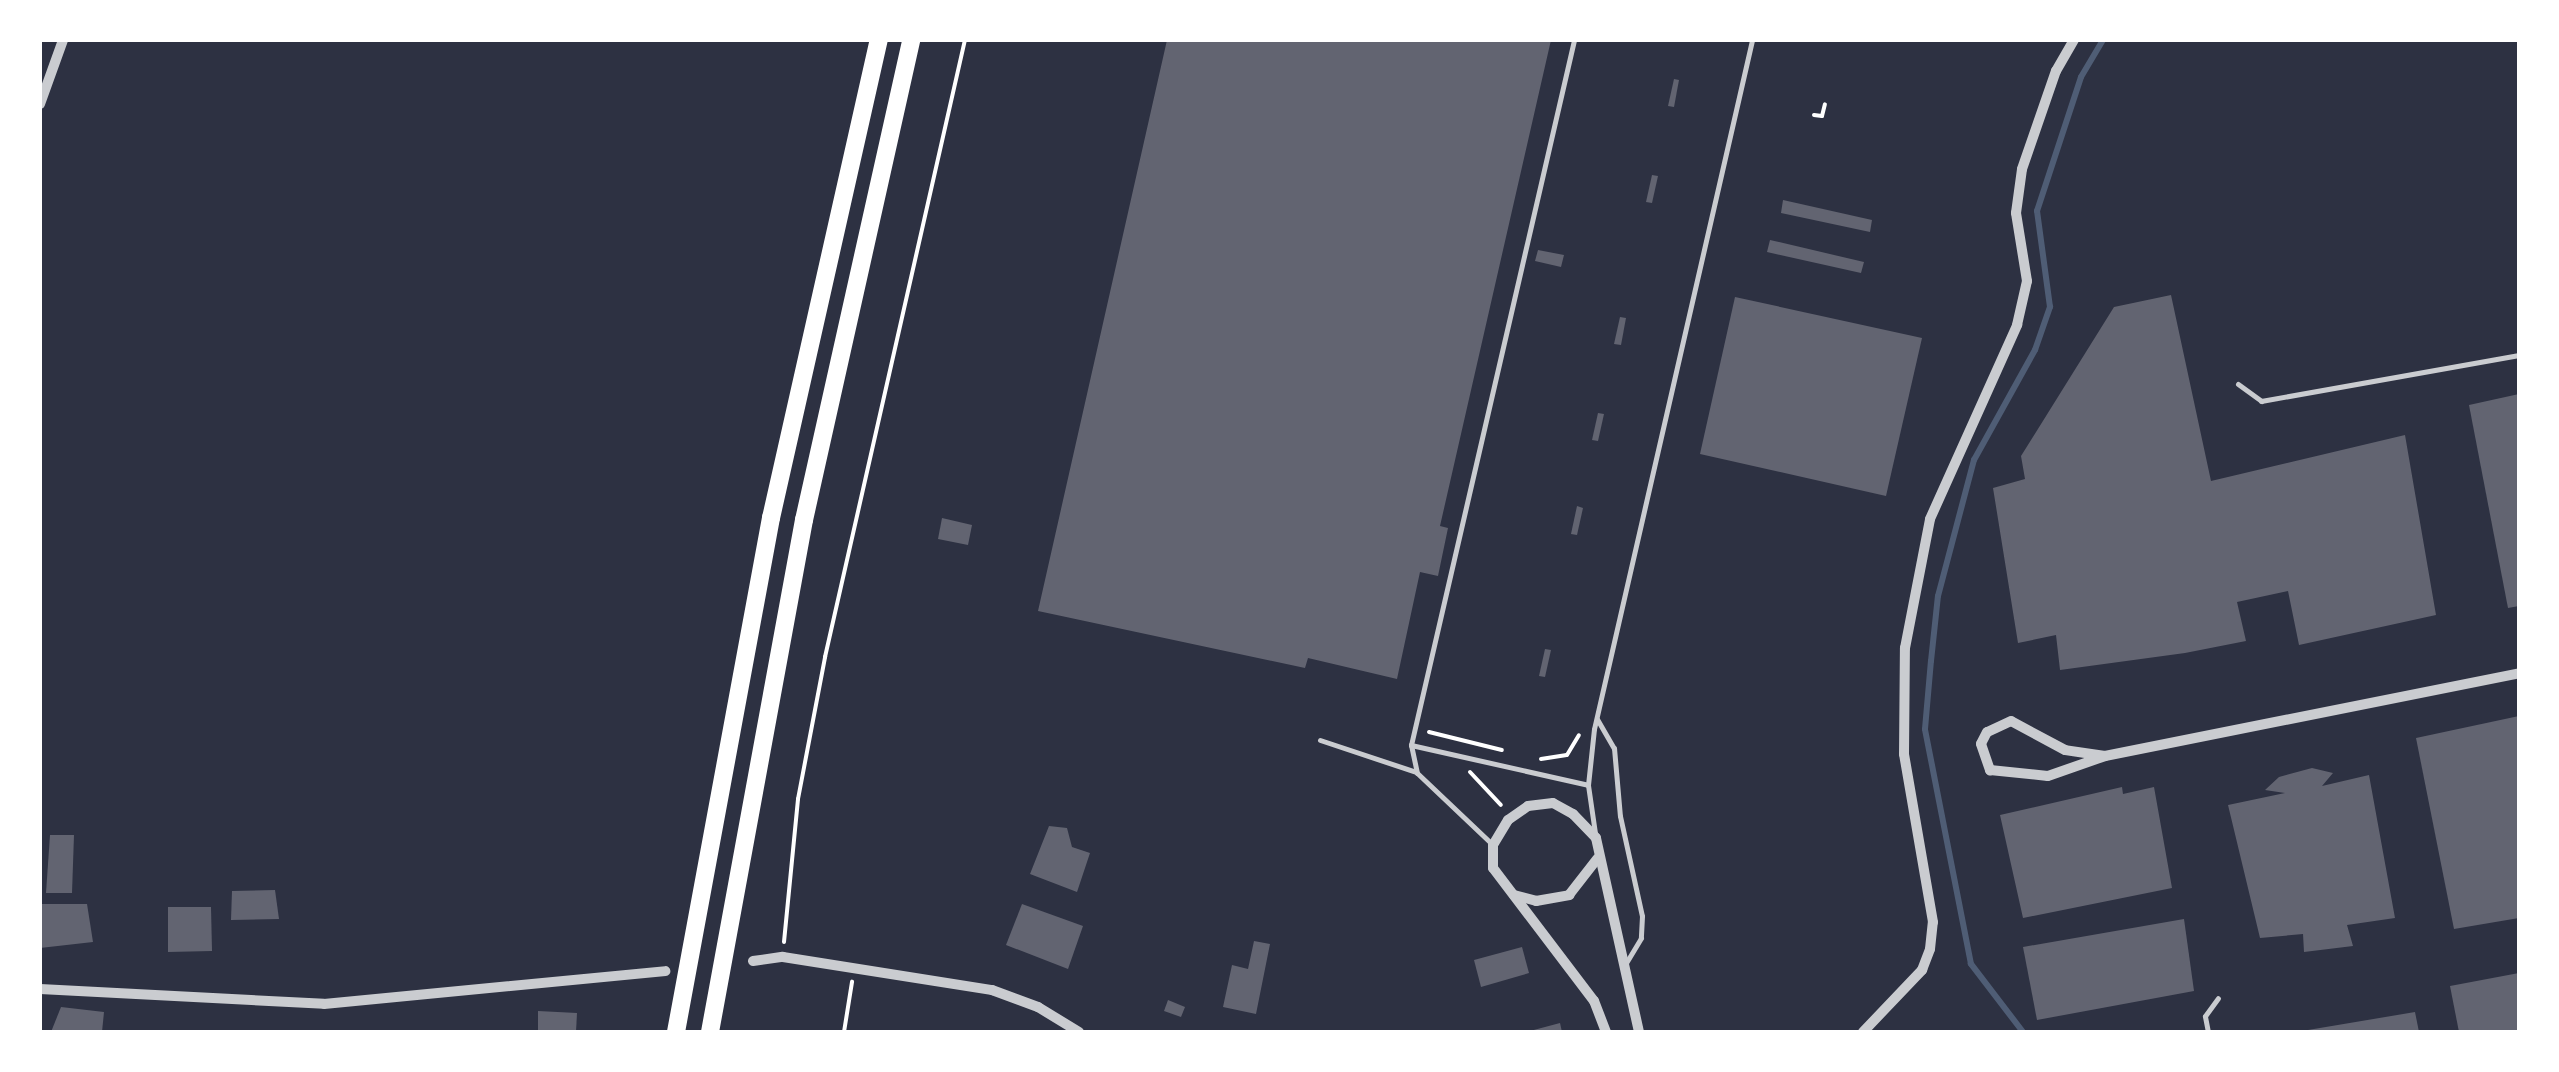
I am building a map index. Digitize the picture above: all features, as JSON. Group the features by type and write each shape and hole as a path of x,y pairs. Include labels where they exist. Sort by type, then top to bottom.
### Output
{"highway":[{"path":"676,1032 772,518 879,40"},
{"path":"710,1032 804,520 911,40"}],"street":[{"path":"40,104 63,40"},
{"path":"1864,1032 1922,970 1930,949 1933,922 1904,754 1905,648 1930,518 2018,325 2027,281 2016,212 2022,169 2056,70 2074,40"},
{"path":"2105,756 2065,750 2011,721 1998,724 1981,744 1990,770 2003,776 2074,771 2105,756 2519,674"},
{"path":"1606,1032 1594,1001 1493,868 1493,845 1508,820 1528,806 1552,804 1573,814 1596,838 1639,1032"},
{"path":"1513,895 1536,901 1569,895 1598,855"},
{"path":"753,961 782,957 992,990 1038,1006 1079,1032"},
{"path":"40,990 324,1004 665,970"}],"lane":[{"path":"1417,772 1411,745 1414,729 1574,40"},
{"path":"1596,838 1588,786 1594,729 1752,40"},
{"path":"2238,384 2261,401 2519,355"},
{"path":"1596,719 1614,748 1620,816 1642,916 1641,938 1624,968"},
{"path":"1320,740 1417,772 1493,845"},
{"path":"1411,745 1588,786"},
{"path":"2208,1032 2205,1016 2218,998"}],"path":[{"path":"782,957 798,798 825,657 964,40"},
{"path":"1814,115 1822,116 1825,104"},
{"path":"1524,755 1567,755 1581,727 1594,729"},
{"path":"1414,729 1508,751"},
{"path":"1476,744 1470,772 1503,807"},
{"path":"844,1032 854,968"}],"building":[{"path":"1167,40 1551,40 1440,526 1448,528 1438,576 1420,572 1397,679 1308,658 1305,668 1038,611"},
{"path":"1674,79 1679,80 1674,107 1668,106"},
{"path":"1652,175 1658,176 1652,203 1646,202"},
{"path":"1783,200 1872,220 1870,232 1781,213"},
{"path":"1770,240 1864,262 1861,273 1767,252"},
{"path":"1538,250 1564,255 1561,267 1535,261"},
{"path":"2171,295 2211,481 2405,435 2436,615 2299,645 2288,591 2237,602 2246,641 2185,653 2060,670 2056,635 2018,643 1993,488 2025,479 2021,456 2114,307"},
{"path":"1735,297 1922,338 1886,496 1700,454"},
{"path":"1620,317 1626,318 1621,345 1614,344"},
{"path":"2519,394 2519,606 2508,608 2469,405"},
{"path":"1598,413 1604,414 1598,441 1592,440"},
{"path":"1577,506 1583,508 1577,535 1571,534"},
{"path":"942,518 972,525 968,545 938,539"},
{"path":"1545,649 1551,650 1545,677 1539,676"},
{"path":"2519,716 2519,918 2454,929 2416,738"},
{"path":"2312,768 2333,773 2322,786 2369,775 2395,918 2347,925 2353,946 2304,952 2303,934 2260,938 2228,805 2285,793 2265,790 2279,777"},
{"path":"2122,787 2123,794 2154,787 2172,888 2023,918 2000,815"},
{"path":"1049,826 1067,828 1072,847 1090,853 1077,892 1030,874"},
{"path":"50,835 74,835 72,893 46,893"},
{"path":"275,890 279,919 231,920 232,891"},
{"path":"40,904 87,904 93,942 40,948"},
{"path":"1022,904 1083,926 1068,969 1006,945"},
{"path":"168,907 211,907 212,951 168,952"},
{"path":"2184,919 2194,991 2037,1020 2023,947"},
{"path":"1254,941 1270,944 1256,1014 1223,1007 1232,965 1248,969"},
{"path":"1522,947 1529,973 1481,987 1474,960"},
{"path":"2519,973 2519,1032 2459,1032 2450,986"},
{"path":"1168,1000 1185,1007 1181,1017 1164,1011"},
{"path":"61,1007 104,1012 102,1032 51,1032"},
{"path":"538,1011 577,1013 576,1032 538,1032"},
{"path":"2415,1012 2419,1032 2308,1032 2308,1030"},
{"path":"1560,1023 1562,1032 1530,1031"}],"waterway":[{"path":"2023,1032 1971,964 1925,729 1938,596 1974,460 2035,350 2050,307 2037,211 2081,77 2103,40"}]}
